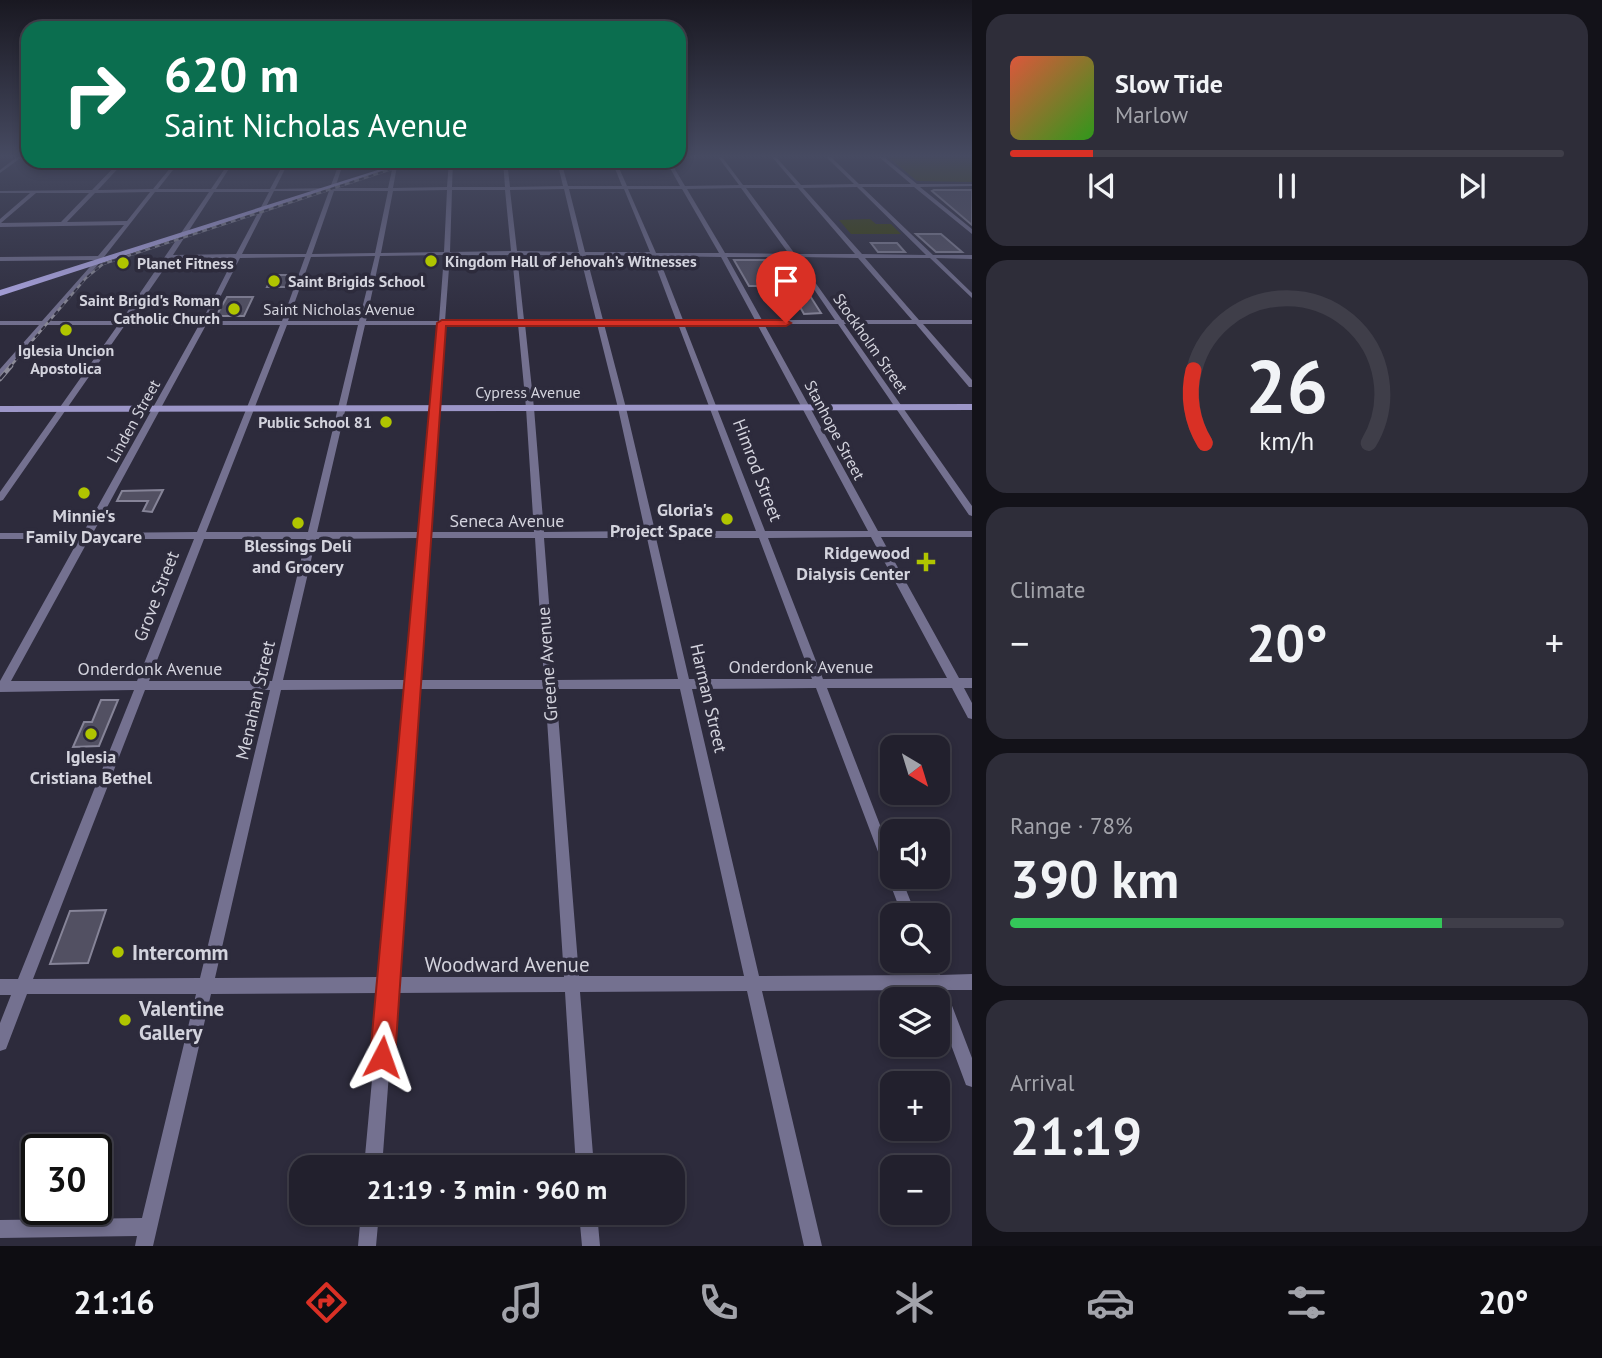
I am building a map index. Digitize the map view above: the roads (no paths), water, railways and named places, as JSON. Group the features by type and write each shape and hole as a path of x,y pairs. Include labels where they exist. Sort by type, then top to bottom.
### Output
{"main road":[{"path":"0,293 241,215"},
{"name":"Cypress Avenue","path":"0,409 972,407"}],"street":[{"path":"62,224 71,215"},
{"path":"0,373 102,259 133,215"},
{"path":"0,498 197,215"},
{"name":"Linden Street","path":"1,688 203,323 259,215"},
{"name":"Grove Street","path":"0,1044 284,324 320,215"},
{"name":"Menahan Street","path":"144,1246 385,215"},
{"path":"374,1155 436,408 448,215"},
{"name":"Greene Avenue","path":"511,215 530,408 583,1155"},
{"name":"Harman Street","path":"575,215 622,408 813,1246"},
{"name":"Himrod Street","path":"637,215 880,840"},
{"name":"Stanhope Street","path":"700,215 972,714"},
{"name":"Stockholm Street","path":"763,215 972,513"},
{"path":"826,215 972,384"},
{"path":"889,215 972,296"},
{"path":"952,215 972,232"},
{"path":"0,223 127,223"},
{"path":"169,257 585,253 972,257"},
{"path":"0,260 102,259"},
{"name":"Saint Nicholas Avenue","path":"0,323 972,322"},
{"name":"Seneca Avenue","path":"0,536 972,534"},
{"name":"Onderdonk Avenue","path":"1,688 140,685 972,683"},
{"path":"931,973 972,1079"},
{"name":"Woodward Avenue","path":"0,988 972,982"},
{"path":"367,1246 369,1225"},
{"path":"589,1225 590,1246"},
{"path":"0,1229 148,1227"}],"railway":[{"path":"9,368 86,278 103,264 251,215"},
{"path":"0,379 11,366"}],"place":[{"name":"Kingdom Hall of Jehovah’s Witnesses","path":"431,261"},
{"name":"Planet Fitness","path":"123,263"},
{"name":"Saint Brigids School","path":"274,281"},
{"name":"Saint Brigid's Roman Catholic Church","path":"234,309"},
{"name":"Iglesia Uncion Apostolica","path":"66,330"},
{"name":"Public School 81","path":"386,422"},
{"name":"Minnie's Family Daycare","path":"84,493"},
{"name":"Gloria's Project Space","path":"727,519"},
{"name":"Blessings Deli and Grocery","path":"298,523"},
{"name":"Ridgewood Dialysis Center","path":"926,562"},
{"name":"Iglesia Cristiana Bethel","path":"91,734"},
{"name":"Intercomm","path":"118,952"},
{"name":"Valentine Gallery","path":"125,1020"}]}
